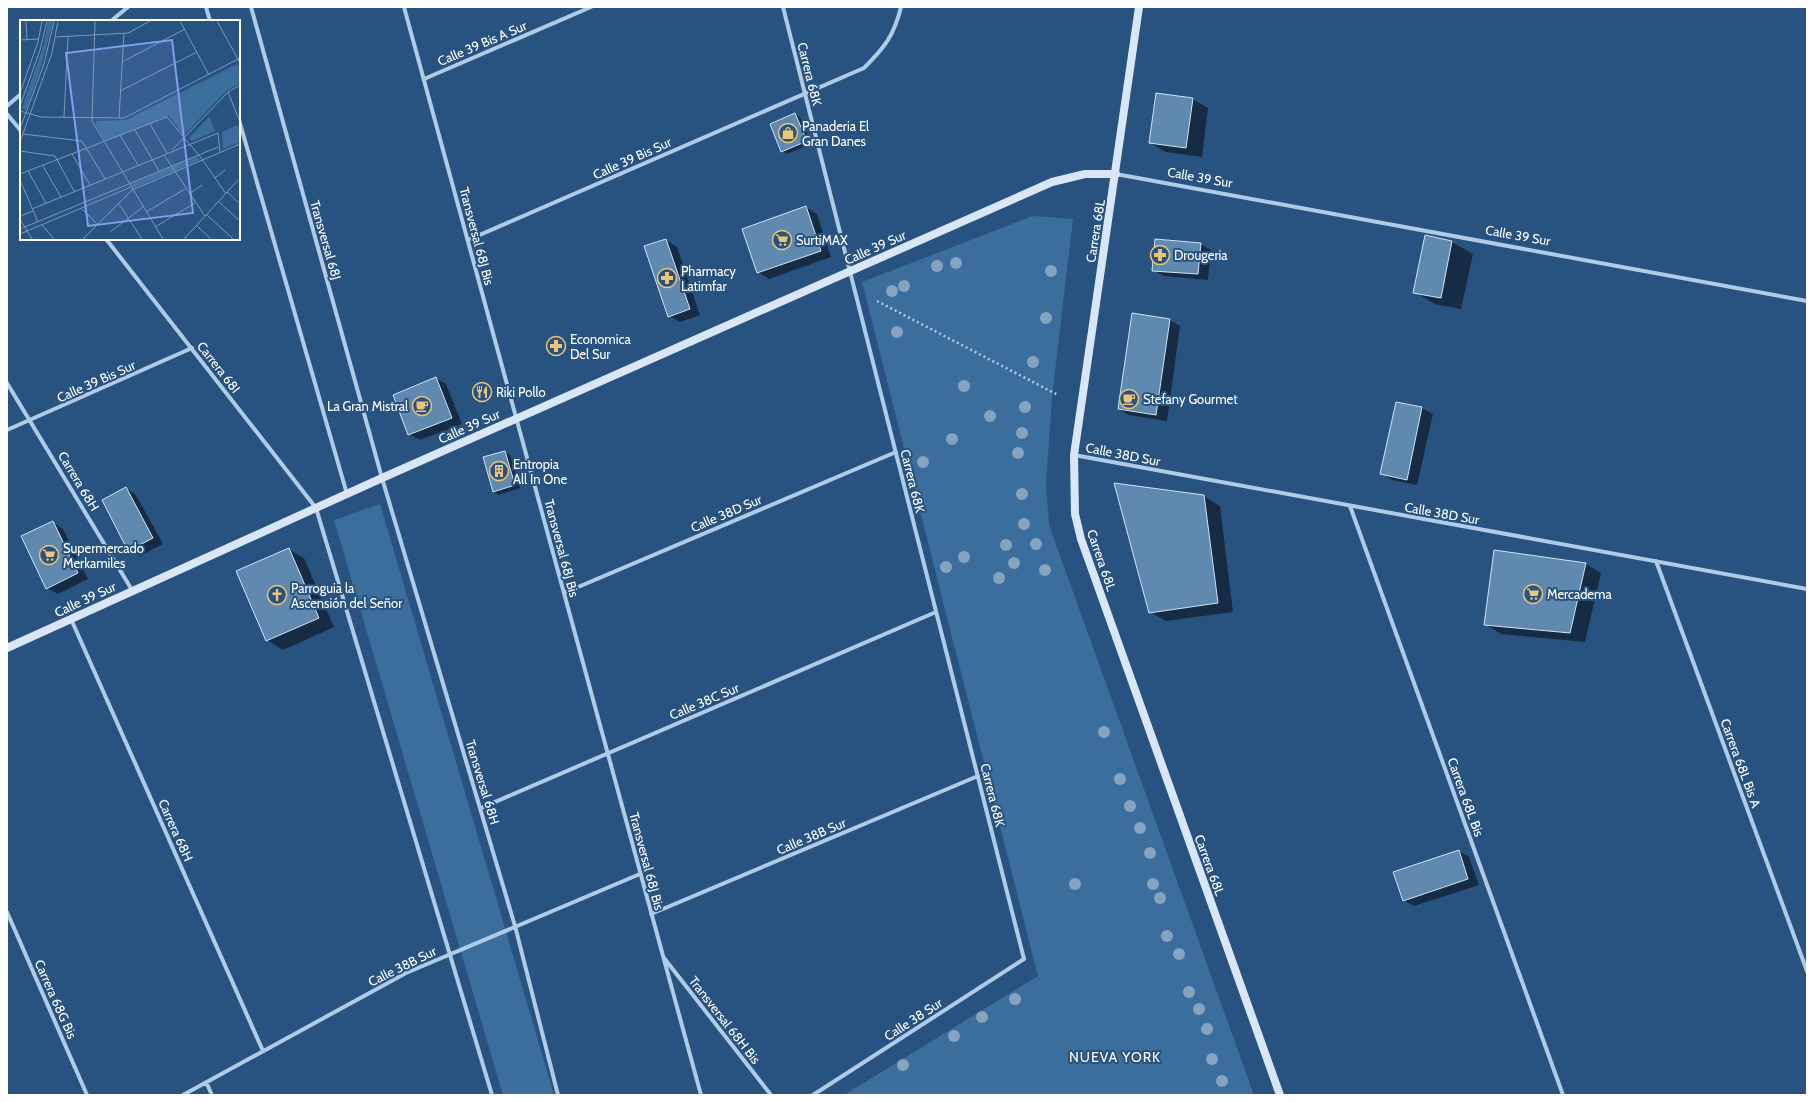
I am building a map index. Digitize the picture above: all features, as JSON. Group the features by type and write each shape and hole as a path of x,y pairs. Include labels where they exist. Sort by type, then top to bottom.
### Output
{"street":[{"path":"112,20 128,7"},
{"path":"206,7 210,20"},
{"name":"Transversal 68J","path":"251,7 382,478"},
{"name":"Transversal 68J Bis","path":"404,7 701,1095"},
{"name":"Calle 39 Bis A Sur","path":"424,79 591,7"},
{"name":"Carrera 68K","path":"782,7 1024,959"},
{"name":"Calle 39 Bis Sur","path":"468,240 864,68 883,49 892,34 901,7"},
{"name":"Carrera 68L","path":"1140,7 1074,455 1075,514 1081,538 1280,1095"},
{"path":"7,106 20,95"},
{"path":"7,114 20,130"},
{"path":"240,123 347,494"},
{"name":"Calle 39 Sur","path":"7,648 132,590 516,418 849,271 1052,182 1085,174 1116,174 1807,301"},
{"name":"Carrera 68I","path":"107,240 316,508"},
{"name":"Calle 39 Bis Sur","path":"7,430 192,348"},
{"name":"Carrera 68H","path":"7,383 31,420 132,590"},
{"name":"Calle 38D Sur","path":"564,593 896,452"},
{"name":"Calle 38D Sur","path":"1074,455 1807,589"},
{"name":"Transversal 68H","path":"382,478 516,926 558,1095"},
{"name":"Carrera 68L Bis","path":"1350,506 1563,1095"},
{"path":"316,508 492,1095"},
{"name":"Carrera 68L Bis A","path":"1656,562 1807,971"},
{"name":"Calle 38C Sur","path":"480,808 936,612"},
{"name":"Carrera 68H","path":"71,618 263,1051"},
{"name":"Calle 38B Sur","path":"651,914 978,776"},
{"name":"Calle 38B Sur","path":"183,1095 406,973 640,874"},
{"name":"Carrera 68G Bis","path":"7,912 87,1095"},
{"name":"Transversal 68H Bis","path":"663,956 771,1095"},
{"name":"Calle 38 Sur","path":"813,1095 1024,959"},
{"path":"206,1082 212,1095"}],"path":[{"path":"875,300 1058,395"}],"shaded area":[{"path":"1033,216 1073,219 1052,397 1046,484 1049,525 1254,1095 844,1095 1038,976 862,282"},
{"path":"380,504 554,1095 503,1095 334,520"}],"building":[{"path":"1156,93 1193,98 1186,148 1149,143"},
{"name":"Panaderia El Gran Danes","path":"795,113 807,141 781,152 770,124"},
{"name":"SurtiMAX","path":"806,206 821,251 757,273 742,229"},
{"path":"1425,235 1452,241 1441,298 1413,293"},
{"name":"Pharmacy Latimfar","path":"666,239 690,309 668,317 644,246"},
{"path":"1155,239 1201,243 1198,274 1152,271"},
{"path":"1132,313 1170,319 1156,415 1118,409"},
{"name":"La Gran Mistral","path":"436,377 452,418 408,435 393,395"},
{"path":"1396,402 1422,407 1407,480 1380,474"},
{"name":"Entropia All In One","path":"505,451 515,485 493,492 483,457"},
{"path":"1114,483 1204,495 1218,603 1149,613"},
{"path":"126,487 153,538 128,551 102,500"},
{"name":"Supermercado Merkamiles","path":"53,521 78,573 46,589 21,536"},
{"name":"Parroguia la Ascensión del Señor","path":"289,548 319,618 266,641 236,571"},
{"name":"Mercadema","path":"1494,550 1586,563 1570,633 1484,625"},
{"path":"1459,850 1468,879 1403,901 1393,872"}],"place":[{"name":"Panaderia El Gran Danes","path":"788,133"},
{"name":"SurtiMAX","path":"782,240"},
{"name":"Drougeria","path":"1160,255"},
{"name":"Pharmacy Latimfar","path":"667,278"},
{"name":"Economica Del Sur","path":"556,346"},
{"name":"Riki Pollo","path":"482,392"},
{"name":"Stefany Gourmet","path":"1129,399"},
{"name":"La Gran Mistral","path":"422,406"},
{"name":"Entropia All In One","path":"499,471"},
{"name":"Supermercado Merkamiles","path":"49,555"},
{"name":"Mercadema","path":"1533,594"},
{"name":"Parroguia la Ascensión del Señor","path":"277,595"}],"district":[{"name":"NUEVA YORK","path":"1115,1057"}]}
